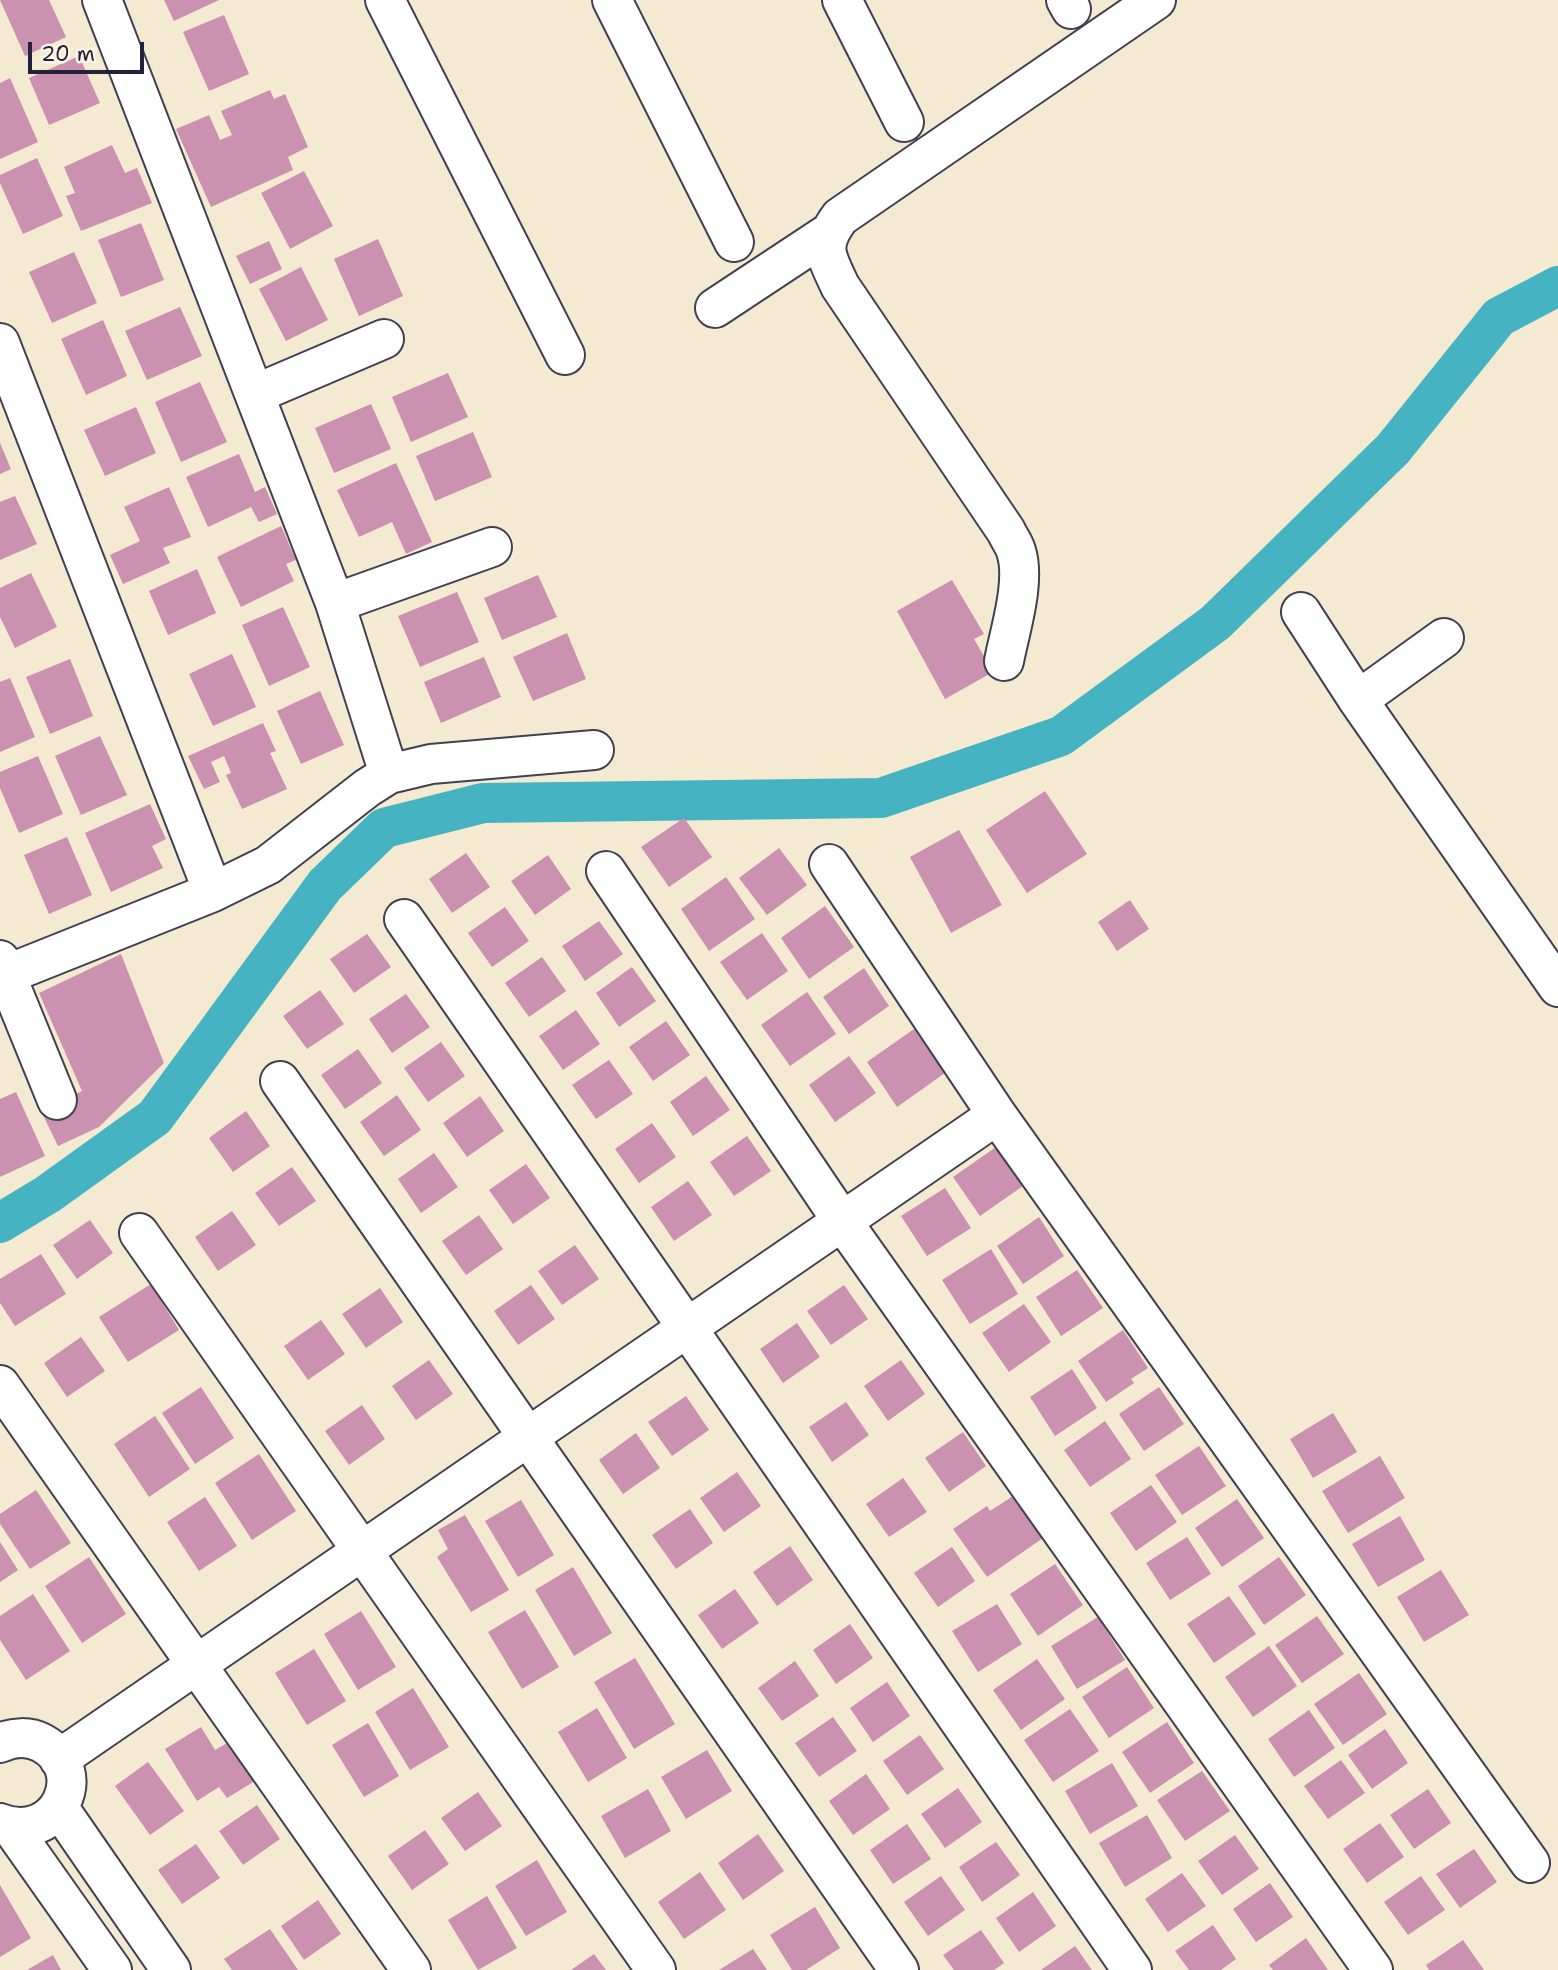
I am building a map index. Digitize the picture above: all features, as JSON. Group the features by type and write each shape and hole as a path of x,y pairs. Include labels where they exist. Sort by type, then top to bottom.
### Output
{"street":[{"path":"102,0 335,603 389,774"},
{"path":"385,0 565,355"},
{"path":"612,0 734,242"},
{"path":"842,0 904,122"},
{"path":"716,309 827,234 840,217 1156,0"},
{"path":"827,234 826,254 840,286 1006,531 1016,551 1018,588 1004,661"},
{"path":"255,394 384,340"},
{"path":"0,343 213,892"},
{"path":"335,603 492,547"},
{"path":"1301,612 1358,700 1558,987"},
{"path":"1358,700 1444,638"},
{"path":"57,1100 2,970 213,892 268,865 389,774 431,765 594,750"},
{"path":"829,864 997,1115 1530,1863"},
{"path":"606,871 842,1222 1373,1970"},
{"path":"404,919 1132,1970"},
{"path":"280,1081 900,1970"},
{"path":"59,1759 997,1115"},
{"path":"139,1233 656,1970"},
{"path":"0,1385 411,1970"},
{"path":"3,1737 36,1740 50,1747 65,1770 66,1783 65,1797 50,1818 25,1828 6,1825"},
{"path":"59,1808 171,1970"},
{"path":"6,1825 112,1970"}],"building":[{"path":"0,0 49,0 66,37 25,56"},
{"path":"164,0 219,0 174,21"},
{"path":"224,15 249,74 209,91 183,32"},
{"path":"79,56 100,103 49,125 29,78"},
{"path":"10,78 38,142 0,159 0,83"},
{"path":"270,90 274,99 285,94 308,147 288,157 293,170 211,207 176,129 209,115 220,140 232,135 221,111"},
{"path":"112,145 125,173 137,168 152,203 81,231 66,196 75,193 64,167"},
{"path":"37,158 63,216 23,234 0,183 0,175"},
{"path":"304,171 333,226 290,249 261,193"},
{"path":"141,223 164,280 121,297 98,240"},
{"path":"378,239 403,296 359,316 334,259"},
{"path":"269,241 282,269 250,284 236,256"},
{"path":"74,252 97,303 52,323 29,272"},
{"path":"301,267 328,320 286,341 259,289"},
{"path":"180,307 202,356 147,380 125,331"},
{"path":"103,320 127,376 86,395 61,339"},
{"path":"448,373 468,417 411,442 392,397"},
{"path":"200,382 227,442 181,462 155,402"},
{"path":"371,404 391,449 334,473 315,428"},
{"path":"136,407 156,453 105,476 84,430"},
{"path":"473,432 492,477 435,501 416,456"},
{"path":"0,443 11,469 0,474"},
{"path":"239,454 255,492 265,487 277,514 259,522 251,507 208,527 186,477"},
{"path":"396,463 432,542 406,554 392,522 359,537 337,490"},
{"path":"169,487 191,537 163,548 170,563 123,584 110,555 140,541 124,507"},
{"path":"15,496 37,544 0,560 0,502"},
{"path":"281,526 296,560 286,564 294,581 241,607 217,557"},
{"path":"197,569 216,613 168,635 149,591"},
{"path":"31,573 57,627 15,648 0,617 0,588"},
{"path":"538,575 557,617 502,640 484,598"},
{"path":"952,580 984,634 974,639 993,672 945,699 897,611"},
{"path":"457,592 479,642 420,667 398,616"},
{"path":"283,607 310,667 269,686 242,625"},
{"path":"567,633 586,679 533,701 513,657"},
{"path":"232,654 256,707 213,726 189,674"},
{"path":"484,657 501,697 441,723 424,682"},
{"path":"70,659 93,716 50,734 26,677"},
{"path":"10,678 35,737 0,752 0,682"},
{"path":"320,691 344,745 301,764 277,711"},
{"path":"263,723 276,751 270,753 287,789 242,809 226,775 231,773 224,756 211,762 220,782 204,789 188,756"},
{"path":"100,736 127,795 81,815 55,756"},
{"path":"38,756 63,814 19,833 0,788 0,772"},
{"path":"1045,791 1087,854 1027,893 986,830"},
{"path":"150,804 166,839 152,846 163,868 111,892 85,833"},
{"path":"684,818 712,857 669,887 641,847"},
{"path":"959,830 1002,905 951,933 910,857"},
{"path":"67,837 92,895 49,914 24,855"},
{"path":"779,848 807,885 767,915 739,878"},
{"path":"466,853 490,887 452,913 429,879"},
{"path":"548,855 571,889 535,915 511,881"},
{"path":"726,877 755,919 709,951 681,909"},
{"path":"1130,900 1149,929 1117,951 1098,922"},
{"path":"825,906 854,947 809,979 781,938"},
{"path":"505,907 529,941 492,967 468,933"},
{"path":"599,921 623,954 585,981 562,946"},
{"path":"762,933 788,971 747,1000 720,962"},
{"path":"367,934 391,967 354,993 330,959"},
{"path":"121,954 164,1063 99,1127 58,1146 41,1111 82,1091 39,993"},
{"path":"542,957 566,991 529,1017 505,983"},
{"path":"632,967 656,1001 619,1027 596,993"},
{"path":"864,968 889,1006 849,1034 823,997"},
{"path":"320,990 344,1024 307,1049 283,1016"},
{"path":"807,992 836,1034 790,1066 761,1025"},
{"path":"406,994 430,1027 392,1053 369,1019"},
{"path":"576,1010 600,1044 563,1070 539,1036"},
{"path":"666,1021 690,1055 653,1081 629,1047"},
{"path":"914,1029 945,1073 897,1107 867,1062"},
{"path":"441,1042 465,1076 428,1102 404,1068"},
{"path":"358,1049 382,1083 345,1109 321,1075"},
{"path":"849,1056 876,1093 835,1122 809,1085"},
{"path":"609,1060 633,1094 596,1119 572,1085"},
{"path":"706,1076 730,1110 693,1136 670,1102"},
{"path":"16,1092 45,1156 0,1177 0,1099"},
{"path":"397,1095 421,1130 384,1156 360,1122"},
{"path":"480,1096 504,1131 467,1157 443,1123"},
{"path":"246,1111 270,1146 233,1172 209,1138"},
{"path":"652,1123 676,1157 639,1183 615,1149"},
{"path":"747,1136 771,1171 734,1196 710,1162"},
{"path":"996,1147 1023,1186 980,1216 953,1177"},
{"path":"434,1153 458,1187 421,1213 398,1179"},
{"path":"526,1164 550,1198 513,1224 489,1190"},
{"path":"292,1167 316,1201 279,1226 255,1193"},
{"path":"688,1181 712,1215 674,1241 651,1207"},
{"path":"945,1188 971,1228 927,1256 901,1216"},
{"path":"232,1211 256,1245 218,1271 195,1237"},
{"path":"479,1215 503,1249 466,1275 442,1241"},
{"path":"1039,1217 1064,1256 1023,1284 997,1246"},
{"path":"90,1220 113,1253 77,1279 53,1245"},
{"path":"575,1245 599,1279 562,1305 538,1271"},
{"path":"991,1249 1018,1294 970,1324 942,1280"},
{"path":"41,1254 66,1294 15,1326 0,1303 0,1279"},
{"path":"1077,1270 1103,1308 1061,1336 1036,1297"},
{"path":"151,1284 179,1330 128,1362 99,1317"},
{"path":"531,1285 555,1319 518,1345 494,1311"},
{"path":"844,1285 868,1319 831,1345 807,1311"},
{"path":"380,1288 403,1322 366,1348 342,1314"},
{"path":"1024,1304 1051,1342 1009,1372 982,1333"},
{"path":"321,1320 345,1354 308,1380 284,1346"},
{"path":"797,1323 820,1357 783,1383 760,1349"},
{"path":"1123,1330 1148,1368 1131,1379 1134,1383 1106,1402 1078,1361"},
{"path":"81,1337 105,1371 67,1397 44,1363"},
{"path":"429,1360 453,1394 416,1420 392,1386"},
{"path":"901,1360 925,1394 888,1421 864,1386"},
{"path":"1072,1369 1097,1408 1055,1436 1030,1397"},
{"path":"201,1387 234,1438 195,1464 162,1413"},
{"path":"1159,1387 1184,1424 1144,1451 1119,1414"},
{"path":"686,1396 709,1430 672,1456 648,1422"},
{"path":"846,1402 869,1435 832,1462 809,1427"},
{"path":"362,1405 385,1439 349,1465 325,1431"},
{"path":"1333,1413 1357,1452 1313,1478 1290,1439"},
{"path":"155,1416 190,1469 149,1497 114,1444"},
{"path":"1105,1421 1131,1459 1090,1487 1064,1450"},
{"path":"963,1432 986,1466 949,1492 925,1458"},
{"path":"636,1433 660,1468 623,1494 599,1460"},
{"path":"1199,1446 1226,1486 1182,1515 1155,1475"},
{"path":"259,1454 296,1511 252,1540 215,1483"},
{"path":"1380,1456 1405,1498 1348,1533 1322,1491"},
{"path":"737,1472 761,1506 724,1532 700,1498"},
{"path":"903,1478 927,1512 889,1537 866,1504"},
{"path":"1151,1485 1177,1522 1136,1551 1110,1513"},
{"path":"36,1490 71,1543 30,1569 0,1524 0,1514"},
{"path":"1013,1496 1043,1538 987,1577 953,1529 987,1506 990,1511"},
{"path":"205,1497 237,1546 199,1571 167,1522"},
{"path":"1237,1499 1264,1538 1222,1567 1195,1528"},
{"path":"521,1500 554,1555 518,1577 485,1521"},
{"path":"690,1509 713,1543 676,1569 652,1535"},
{"path":"465,1515 509,1590 471,1612 437,1557 448,1549 438,1530"},
{"path":"1400,1516 1425,1560 1378,1587 1352,1544"},
{"path":"1187,1537 1211,1574 1170,1600 1146,1563"},
{"path":"0,1542 18,1570 0,1582"},
{"path":"790,1546 813,1580 777,1606 753,1572"},
{"path":"952,1547 975,1581 938,1607 914,1573"},
{"path":"89,1557 126,1614 82,1643 45,1586"},
{"path":"1279,1557 1306,1595 1264,1625 1238,1586"},
{"path":"1055,1564 1083,1605 1038,1636 1010,1594"},
{"path":"573,1567 612,1633 574,1656 535,1590"},
{"path":"1441,1570 1469,1615 1424,1642 1397,1597"},
{"path":"735,1589 759,1623 722,1649 698,1615"},
{"path":"33,1594 70,1651 26,1680 0,1640 0,1616"},
{"path":"1229,1596 1256,1634 1214,1663 1187,1624"},
{"path":"997,1604 1022,1644 978,1672 952,1631"},
{"path":"525,1610 559,1667 522,1689 488,1632"},
{"path":"361,1611 396,1667 358,1690 324,1634"},
{"path":"1317,1616 1344,1654 1302,1683 1275,1645"},
{"path":"1098,1617 1125,1660 1077,1689 1051,1646"},
{"path":"850,1624 873,1658 836,1684 813,1650"},
{"path":"1269,1646 1297,1686 1253,1717 1225,1677"},
{"path":"314,1649 346,1701 307,1725 275,1673"},
{"path":"635,1658 675,1724 634,1749 594,1682"},
{"path":"1037,1659 1065,1699 1021,1730 993,1690"},
{"path":"795,1661 819,1696 782,1721 758,1688"},
{"path":"1127,1667 1154,1708 1109,1738 1082,1697"},
{"path":"1359,1673 1387,1714 1343,1745 1314,1704"},
{"path":"887,1682 910,1716 873,1742 850,1708"},
{"path":"413,1688 449,1747 410,1770 375,1712"},
{"path":"597,1708 627,1758 588,1782 558,1732"},
{"path":"1070,1709 1099,1751 1053,1782 1024,1740"},
{"path":"1309,1710 1335,1748 1294,1777 1268,1739"},
{"path":"833,1717 857,1751 819,1777 795,1743"},
{"path":"1167,1722 1194,1763 1150,1793 1122,1752"},
{"path":"368,1723 399,1776 364,1797 332,1745"},
{"path":"201,1727 215,1750 234,1739 258,1779 227,1798 219,1787 197,1801 165,1749"},
{"path":"1385,1729 1408,1763 1372,1789 1348,1755"},
{"path":"920,1735 944,1769 907,1795 883,1761"},
{"path":"707,1750 732,1791 686,1819 661,1777"},
{"path":"1341,1760 1365,1793 1328,1819 1304,1786"},
{"path":"148,1762 184,1811 150,1835 115,1786"},
{"path":"1112,1763 1138,1806 1090,1834 1065,1791"},
{"path":"1202,1771 1230,1811 1185,1841 1157,1800"},
{"path":"866,1774 890,1809 853,1835 829,1801"},
{"path":"958,1788 982,1822 945,1848 921,1814"},
{"path":"648,1789 671,1831 625,1858 601,1816"},
{"path":"1428,1789 1451,1823 1414,1849 1390,1815"},
{"path":"478,1792 502,1826 465,1851 441,1818"},
{"path":"257,1805 280,1839 243,1865 219,1831"},
{"path":"1147,1815 1172,1858 1125,1887 1099,1843"},
{"path":"1380,1823 1404,1857 1367,1883 1343,1849"},
{"path":"907,1824 931,1859 893,1884 870,1850"},
{"path":"425,1830 449,1864 412,1890 388,1856"},
{"path":"758,1834 784,1871 743,1900 718,1863"},
{"path":"1235,1835 1259,1869 1222,1895 1198,1861"},
{"path":"996,1842 1020,1875 982,1902 959,1867"},
{"path":"196,1844 220,1878 182,1904 158,1870"},
{"path":"1474,1849 1497,1882 1460,1908 1436,1874"},
{"path":"537,1860 567,1912 526,1936 495,1886"},
{"path":"700,1872 726,1910 684,1939 658,1902"},
{"path":"1182,1873 1206,1906 1168,1932 1145,1899"},
{"path":"941,1876 965,1910 928,1936 904,1902"},
{"path":"1421,1876 1445,1910 1408,1935 1384,1902"},
{"path":"1270,1883 1293,1917 1256,1942 1233,1909"},
{"path":"0,1885 31,1938 0,1957"},
{"path":"1033,1892 1056,1926 1019,1952 996,1918"},
{"path":"487,1896 517,1948 478,1970 448,1920"},
{"path":"318,1900 341,1934 304,1960 281,1926"},
{"path":"815,1907 840,1948 806,1970 792,1970 770,1935"},
{"path":"1213,1925 1236,1959 1221,1970 1189,1970 1175,1951"},
{"path":"270,1929 298,1970 232,1970 224,1959"},
{"path":"981,1930 1004,1963 994,1970 954,1970 943,1955"},
{"path":"1306,1938 1328,1970 1273,1970 1269,1965"},
{"path":"1463,1940 1484,1970 1429,1970 1426,1965"},
{"path":"1075,1946 1092,1970 1041,1970"},
{"path":"753,1949 767,1970 719,1970"},
{"path":"594,1954 606,1970 571,1970"},
{"path":"53,1955 61,1970 27,1970"}],"waterway":[{"path":"0,1223 48,1194 155,1117 325,885 384,828 483,803 881,798 1061,736 1215,623 1393,449 1499,317 1558,286"}]}
